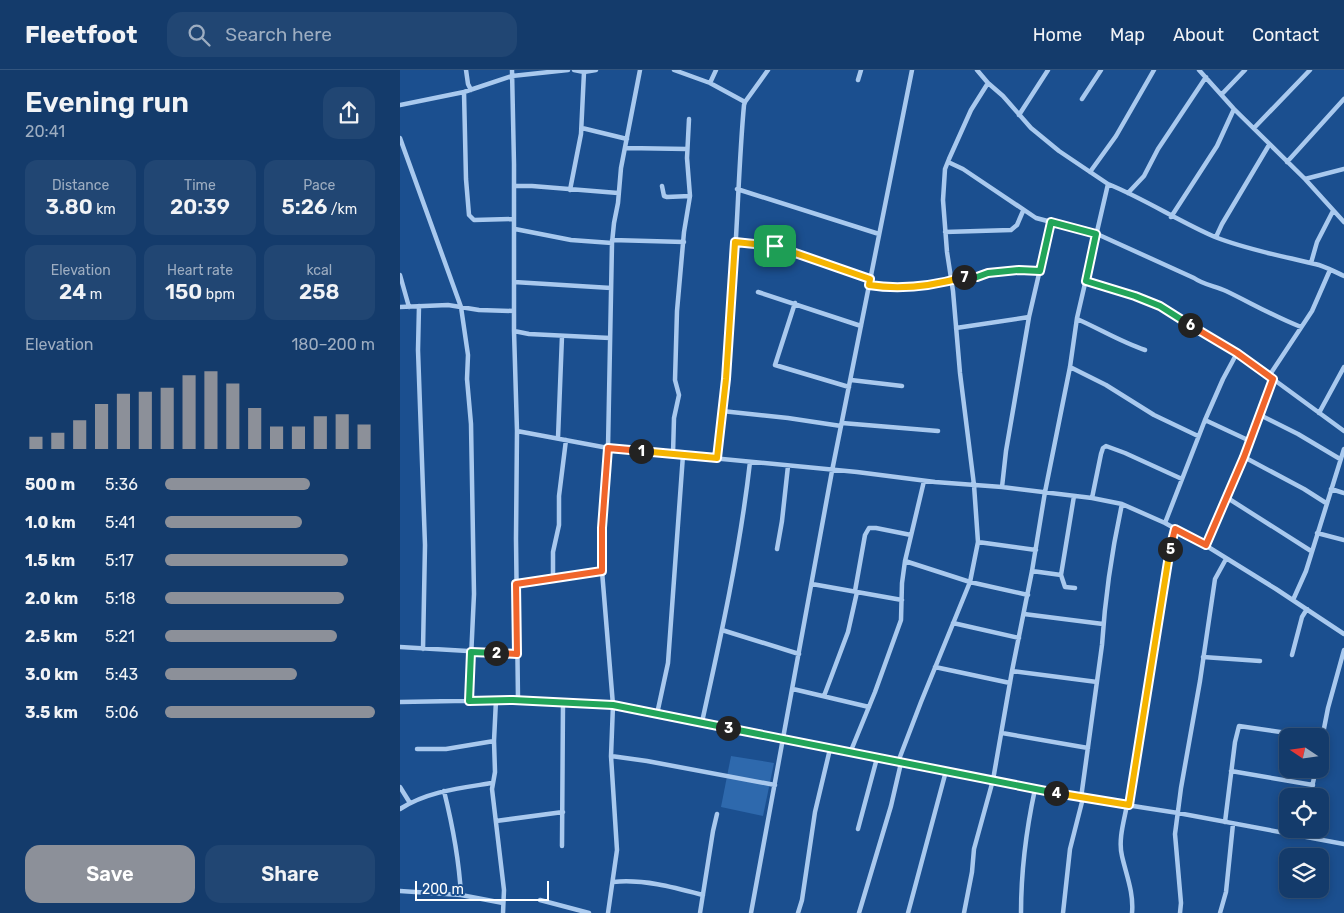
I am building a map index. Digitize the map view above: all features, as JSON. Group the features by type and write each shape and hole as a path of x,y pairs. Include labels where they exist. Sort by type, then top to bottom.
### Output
{"street":[{"path":"466,70 471,90"},
{"path":"512,70 515,229 514,331 517,432 516,584 518,700"},
{"path":"400,105 464,92 512,76 568,70"},
{"path":"574,70 584,72 596,70"},
{"path":"608,913 617,850 611,756 613,705 602,571 602,528 608,448 612,242 618,193 640,70"},
{"path":"674,70 710,83 745,102"},
{"path":"710,83 716,70"},
{"path":"717,458 745,102 768,70"},
{"path":"858,80 861,70"},
{"path":"751,913 832,471 912,70"},
{"path":"977,70 1003,96 1030,128 1058,151 1108,184 1171,217 1216,237 1265,253 1311,263 1344,276"},
{"path":"1019,115 1048,70"},
{"path":"1082,99 1101,70"},
{"path":"1090,172 1116,136 1154,70"},
{"path":"1200,70 1234,109 1344,222"},
{"path":"1222,94 1245,70"},
{"path":"1254,128 1310,70"},
{"path":"570,190 582,128 584,72"},
{"path":"1128,193 1144,176 1158,149 1206,77"},
{"path":"860,913 891,806 900,762 935,667 970,582 978,542 974,485 960,374 943,200 945,169 971,110 988,83"},
{"path":"464,92 466,180 469,215 474,220 514,219"},
{"path":"1287,162 1344,99"},
{"path":"1171,217 1217,146 1234,109"},
{"path":"672,454 674,418 679,395 675,380 677,311 690,196 688,119"},
{"path":"582,128 627,139"},
{"path":"400,138 461,307 468,355 467,379 471,424 474,594 469,701"},
{"path":"1216,237 1269,145"},
{"path":"626,148 688,149"},
{"path":"948,162 963,169 1036,218 1096,234 1194,278 1203,284 1224,290 1262,308 1276,317 1301,327"},
{"path":"1305,180 1344,170"},
{"path":"964,913 972,872 974,849 993,780 1012,671 1028,595 1045,492 1070,367 1077,319 1104,194 1108,184"},
{"path":"514,186 618,193"},
{"path":"662,186 664,196 690,196"},
{"path":"737,189 879,234"},
{"path":"945,232 1011,230 1017,225 1023,211"},
{"path":"1311,263 1317,242 1333,211"},
{"path":"1002,487 1006,451 1029,317 1051,222"},
{"path":"515,229 571,240 684,242"},
{"path":"735,242 775,246 870,282 903,288 952,282 967,276 977,277 988,273 1019,270 1040,271"},
{"path":"1206,545 1244,457 1260,415 1271,377 1312,311 1330,270"},
{"path":"400,275 409,307"},
{"path":"1086,281 1160,306 1237,353 1344,432"},
{"path":"514,282 611,288"},
{"path":"758,292 861,326"},
{"path":"795,303 775,365 849,387"},
{"path":"400,307 448,305 479,310 514,311"},
{"path":"418,306 425,545 423,648"},
{"path":"956,328 1029,317"},
{"path":"1077,319 1125,343 1145,350"},
{"path":"514,331 529,334 610,338"},
{"path":"558,438 562,336"},
{"path":"1165,523 1198,436 1219,387 1237,353"},
{"path":"1070,367 1154,415 1198,436"},
{"path":"1319,413 1344,367"},
{"path":"851,380 902,386"},
{"path":"722,411 842,425 938,431"},
{"path":"1260,415 1340,458"},
{"path":"1205,420 1250,441"},
{"path":"517,432 608,448 924,481 1002,487 1092,498 1122,504 1165,523 1206,545 1344,634"},
{"path":"553,579 553,552 559,525 559,496 566,440"},
{"path":"1092,498 1101,454 1106,446 1182,479"},
{"path":"1293,600 1306,571 1344,449"},
{"path":"658,714 668,663 683,455"},
{"path":"1244,457 1326,503"},
{"path":"702,722 742,524 750,462"},
{"path":"776,549 782,521 788,466"},
{"path":"850,753 901,620 902,583 905,561 924,481"},
{"path":"1330,489 1344,493"},
{"path":"1074,496 1061,574 1062,583 1065,587 1075,588"},
{"path":"1226,498 1311,551"},
{"path":"1063,913 1070,849 1082,798 1112,557 1122,504"},
{"path":"824,696 848,632 865,535 869,528 876,528 911,535"},
{"path":"1132,913 1128,876 1121,854 1122,835 1142,727 1164,579 1175,529"},
{"path":"1317,533 1344,540"},
{"path":"978,542 1036,550"},
{"path":"1180,913 1181,903 1175,834 1215,579 1226,559"},
{"path":"905,561 970,582 1028,595"},
{"path":"516,584 602,571"},
{"path":"1032,571 1061,574"},
{"path":"812,584 902,600"},
{"path":"1292,655 1302,617 1307,609"},
{"path":"1024,614 1103,624"},
{"path":"954,623 1019,638"},
{"path":"722,630 799,654"},
{"path":"400,647 517,654"},
{"path":"1324,728 1344,650"},
{"path":"1203,657 1260,661"},
{"path":"935,667 1010,683"},
{"path":"1012,671 1097,682"},
{"path":"793,689 869,707"},
{"path":"496,700 495,772 492,789 504,903 503,913"},
{"path":"400,702 518,700 613,705 1082,798 1178,813 1279,832"},
{"path":"562,846 563,702"},
{"path":"1225,822 1237,729 1239,726 1279,732"},
{"path":"1002,732 1088,748"},
{"path":"417,749 446,749 494,741"},
{"path":"798,913 802,900 815,812 830,749"},
{"path":"611,756 775,785"},
{"path":"858,829 877,758"},
{"path":"908,913 946,771"},
{"path":"1231,771 1312,785"},
{"path":"1311,788 1314,778"},
{"path":"400,809 421,798 444,791 492,783"},
{"path":"400,787 410,803"},
{"path":"1021,913 1021,879 1028,822 1036,789"},
{"path":"444,791 460,864 461,896"},
{"path":"496,821 563,812"},
{"path":"700,913 712,831 717,814"},
{"path":"1220,913 1226,892 1234,824"},
{"path":"1312,838 1344,844"},
{"path":"613,882 625,880 661,884 703,895"},
{"path":"400,891 461,896 504,903"},
{"path":"540,900 589,913"}],"shaded area":[{"path":"731,756 774,763 763,816 721,807"}],"route":[{"path":"1051,222 1096,234 1086,281 1160,306 1237,353 1273,379 1244,457 1206,545 1175,529 1164,579 1129,805 1075,797 613,705 513,700 469,701 471,652 517,654 516,584 602,571 602,528 608,448 717,458 726,379 735,242 775,246 870,279 869,285 903,288 952,282 967,276 977,277 988,273 1019,270 1040,271 1051,222"}]}
